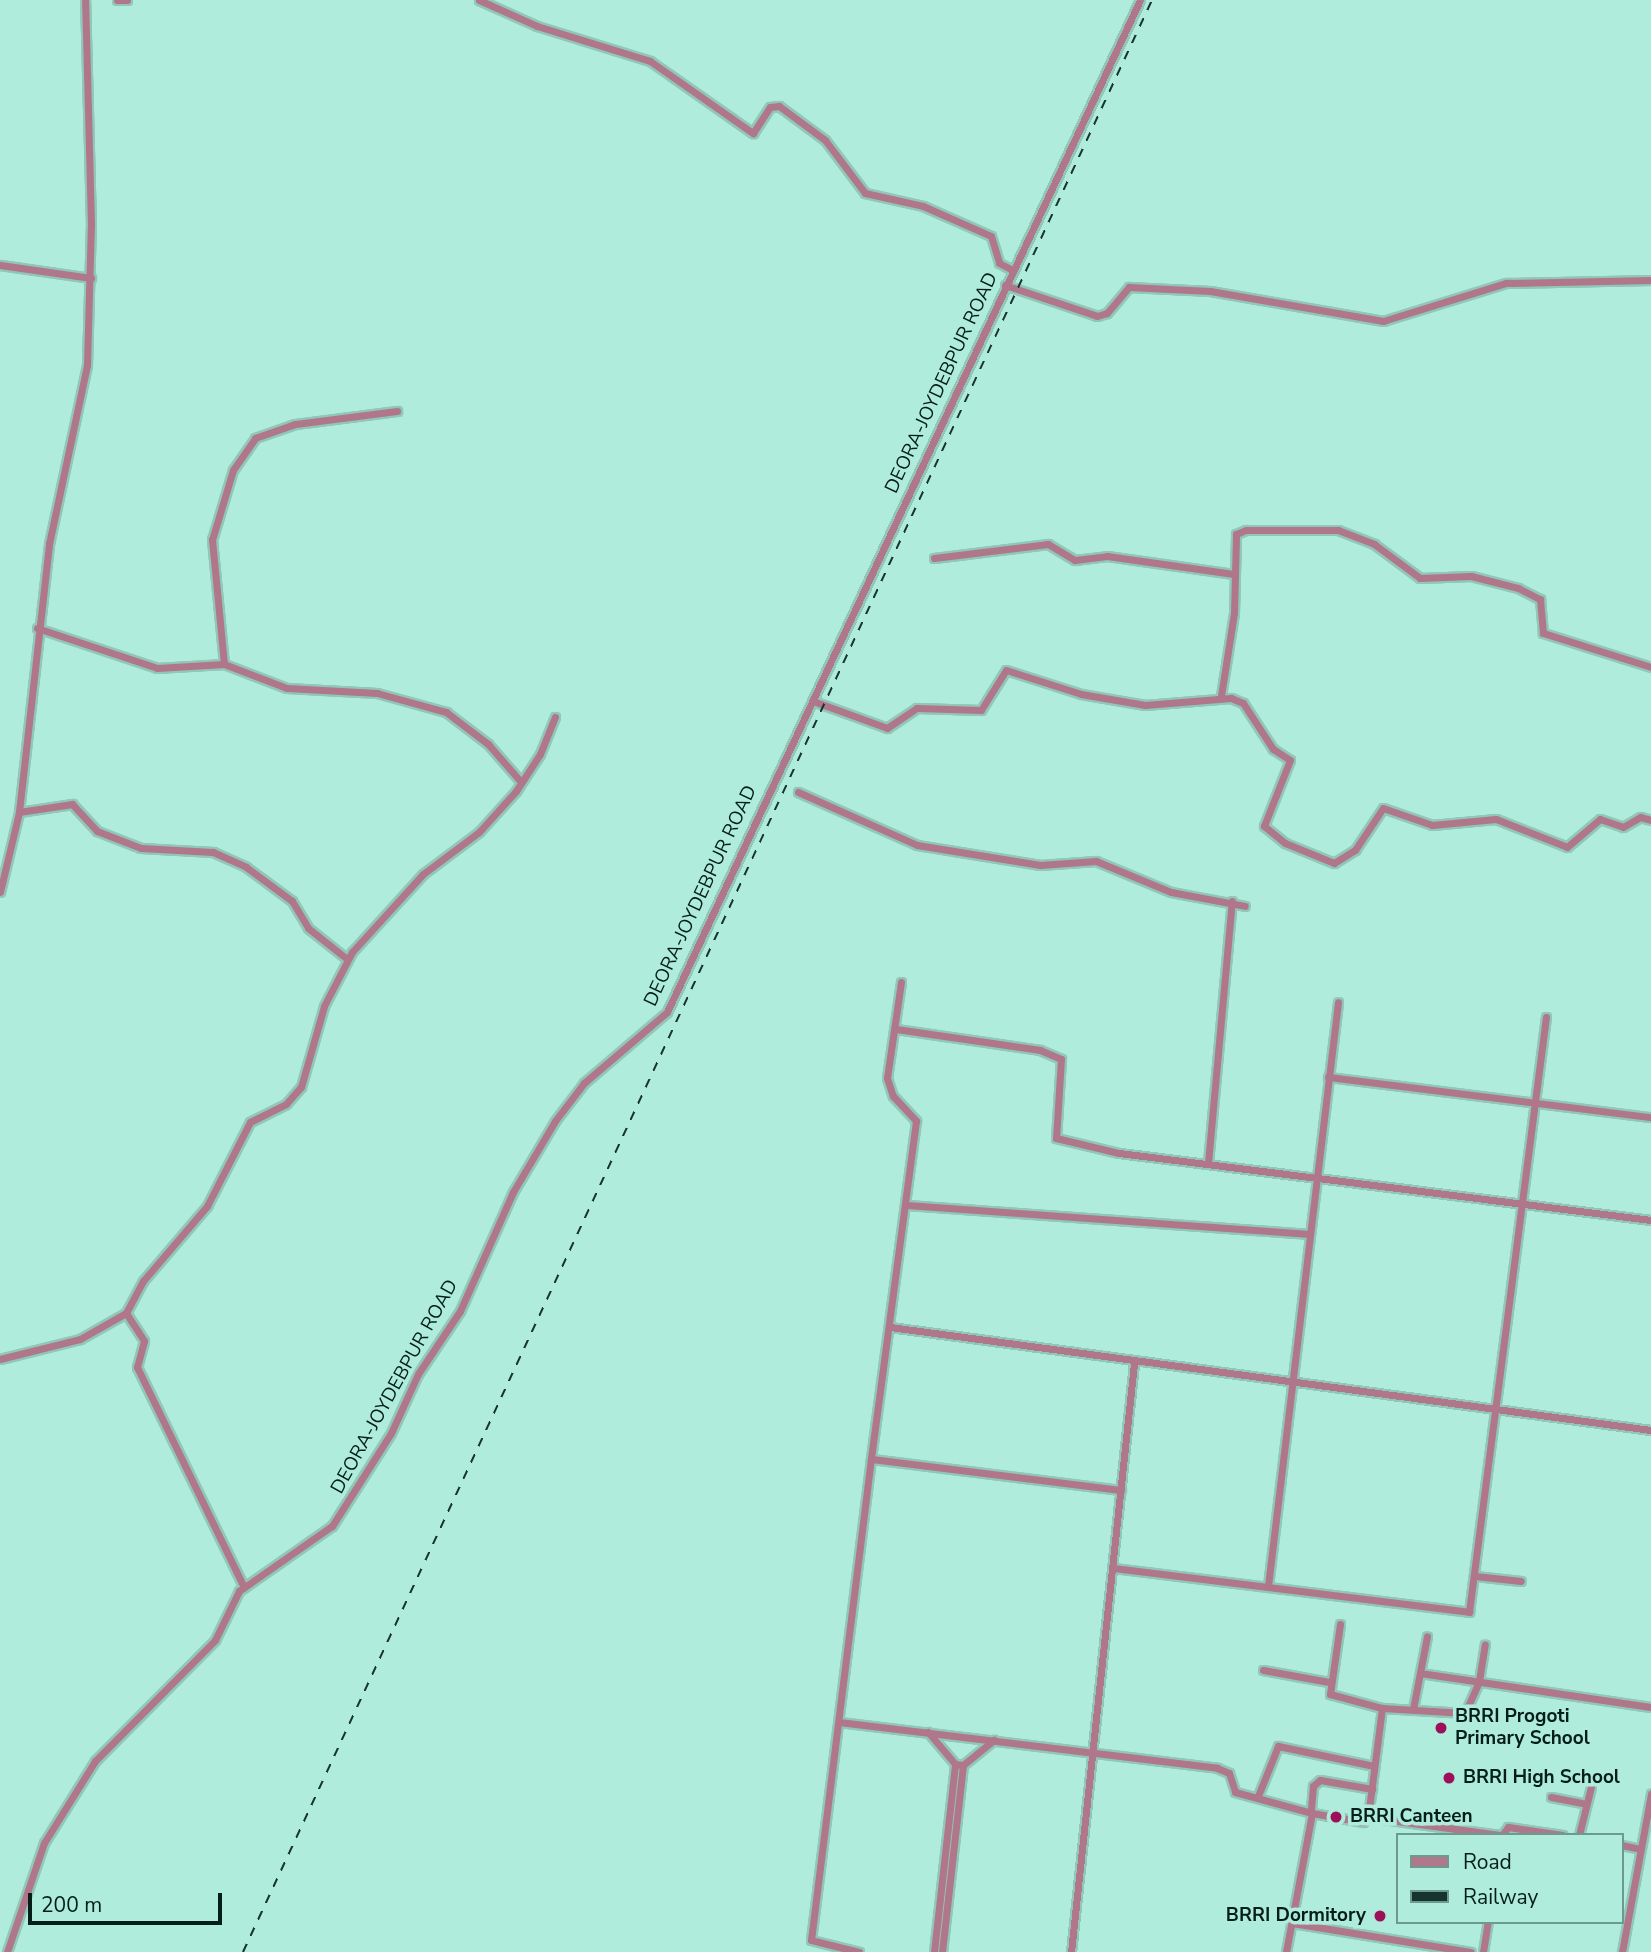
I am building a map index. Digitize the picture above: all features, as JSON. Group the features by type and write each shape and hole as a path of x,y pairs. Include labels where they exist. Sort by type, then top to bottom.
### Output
{"street":[{"path":"0,892 19,812 37,628 49,544 81,405 91,278 85,0"},
{"path":"117,0 127,0"},
{"path":"479,0 537,26 650,61 754,133 770,107 779,106 825,140 865,193 923,206 991,236 999,263 1013,270"},
{"name":"DEORA-JOYDEBPUR ROAD","path":"7,1952 44,1843 66,1802 95,1761 215,1640 244,1587 332,1526 460,1311 513,1192 555,1121 584,1083 667,1012 1140,0"},
{"path":"0,265 91,278"},
{"path":"1005,285 1097,316 1107,313 1119,293 1129,288 1210,291 1383,321 1404,319 1493,285 1574,278 1651,280"},
{"path":"224,664 212,540 233,470 255,438 295,425 397,411"},
{"path":"1221,696 1236,534 1306,527 1338,530 1374,544 1420,578 1471,576 1538,596 1543,633 1651,667"},
{"path":"934,558 1048,544 1075,560 1107,556 1234,574"},
{"path":"37,628 158,668 224,664 287,688 377,693 446,712 488,744 521,782"},
{"path":"813,701 887,728 917,708 981,710 1006,670 1081,694 1145,705 1221,696 1243,703 1273,749 1290,760 1264,826 1285,843 1329,862 1355,850 1383,808 1432,825 1496,819 1567,848 1600,819 1623,827 1640,817 1651,820"},
{"path":"0,1359 80,1339 126,1312 143,1281 207,1206 250,1122 286,1104 301,1087 324,1006 347,959 423,874 479,832 521,782 555,717"},
{"path":"798,792 916,845 1040,865 1096,861 1171,891 1232,901 1245,906"},
{"path":"19,812 72,804 96,831 141,848 213,852 246,867 292,901 308,928 347,959"},
{"path":"1208,1163 1232,901"},
{"path":"859,1952 811,1940 916,1121 893,1096 887,1078 901,982"},
{"path":"1268,1586 1338,1002"},
{"path":"1113,1568 1469,1612 1546,1017"},
{"path":"896,1029 1051,1054 1062,1063 1056,1138 1119,1153 1651,1220"},
{"path":"1328,1077 1651,1117"},
{"path":"907,1205 1310,1234"},
{"path":"126,1312 144,1341 137,1367 244,1587"},
{"path":"890,1327 1134,1363 1651,1430"},
{"path":"1071,1952 1090,1751 1113,1568 1134,1363"},
{"path":"871,1459 1121,1490"},
{"path":"1475,1576 1521,1581"},
{"path":"1340,1624 1329,1682 1334,1697 1382,1708 1465,1713 1479,1681 1485,1644"},
{"path":"1413,1709 1427,1636"},
{"path":"1263,1670 1329,1682"},
{"path":"1420,1673 1651,1707"},
{"path":"1368,1817 1382,1708"},
{"path":"839,1722 1090,1751 1225,1770 1232,1790 1353,1821 1368,1817 1486,1833"},
{"path":"928,1732 959,1765 942,1952"},
{"path":"934,1952 959,1765 994,1741"},
{"path":"1258,1796 1278,1746 1374,1766"},
{"path":"1286,1952 1312,1811 1313,1786 1321,1780 1372,1789"},
{"path":"1579,1833 1591,1787"},
{"path":"1622,1952 1651,1794"},
{"path":"1552,1797 1586,1804"},
{"path":"1503,1833 1508,1827 1548,1833"},
{"path":"1623,1845 1641,1849"},
{"path":"1292,1923 1471,1952"},
{"path":"1483,1952 1488,1924"}],"railway":[{"path":"243,1952 1152,0"}],"place":[{"name":"BRRI Progoti Primary School","path":"1441,1728"},
{"name":"BRRI High School","path":"1449,1778"},
{"name":"BRRI Canteen","path":"1336,1817"},
{"name":"BRRI Dormitory","path":"1380,1916"}]}
